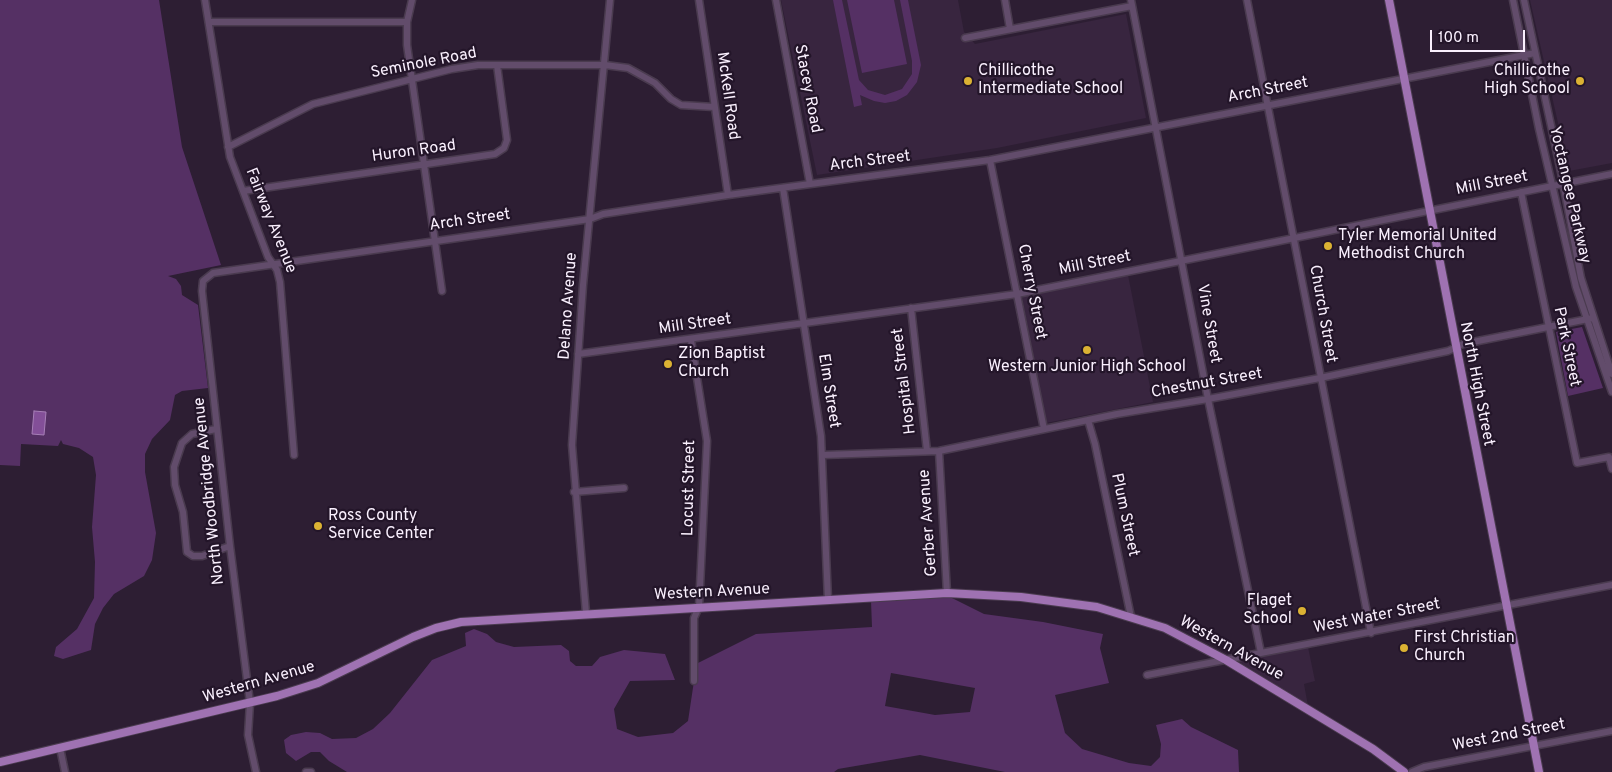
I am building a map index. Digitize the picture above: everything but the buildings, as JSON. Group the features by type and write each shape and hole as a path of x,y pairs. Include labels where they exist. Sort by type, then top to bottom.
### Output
{"main road":[{"name":"North High Street","path":"1389,0 1455,348 1539,772"},
{"name":"Western Avenue","path":"0,762 250,703 318,682 436,628 484,619 947,593 1056,600 1097,607 1165,628 1226,660 1373,749 1404,772"}],"street":[{"name":"Fairway Avenue","path":"206,0 232,166 277,270 280,282 294,455"},
{"path":"412,0 407,22 412,79 442,291"},
{"name":"Delano Avenue","path":"586,613 574,492 572,445 578,354 610,0"},
{"name":"McKell Road","path":"699,0 728,195"},
{"name":"Stacey Road","path":"776,0 810,184"},
{"path":"1005,0 1010,29"},
{"name":"Church Street","path":"1247,0 1371,633"},
{"name":"Yoctangee Parkway","path":"1513,0 1576,287 1612,374"},
{"name":"Yoctangee Parkway","path":"1524,0 1581,278 1590,318 1612,392"},
{"path":"965,38 1132,3"},
{"name":"Vine Street","path":"1132,3 1155,127 1183,260 1208,400 1261,653"},
{"path":"209,22 407,22"},
{"name":"Arch Street","path":"206,277 219,272 590,219 603,214 728,195 990,160 1535,53"},
{"name":"Seminole Road","path":"228,147 314,104 466,67 497,65 605,65 628,68 642,74 681,106 714,107"},
{"name":"Huron Road","path":"243,191 496,154 504,148 507,140 497,65"},
{"name":"Cherry Street","path":"990,160 1044,429"},
{"name":"Mill Street","path":"578,354 1017,294 1612,174"},
{"name":"Elm Street","path":"783,188 823,454 828,600"},
{"name":"Park Street","path":"1520,192 1577,464 1610,457 1612,468"},
{"name":"North Woodbridge Avenue","path":"206,277 202,286 216,429 250,703 248,735 256,772"},
{"name":"Hospital Street","path":"910,308 927,451"},
{"name":"Chestnut Street","path":"823,454 939,451 1088,420 1208,400 1320,378 1455,348 1463,344 1590,318"},
{"name":"Locust Street","path":"691,340 706,441 699,607 694,618 694,681"},
{"name":"Plum Street","path":"1088,420 1096,444 1131,617"},
{"path":"216,429 192,434 182,443 174,467 175,485 183,512 187,552 193,556 202,556 230,546"},
{"name":"Gerber Avenue","path":"939,451 947,593"},
{"path":"574,492 624,488"},
{"name":"West Water Street","path":"1147,675 1506,607 1612,584"},
{"name":"West 2nd Street","path":"1412,772 1424,767 1612,731"},
{"path":"60,748 65,772"},
{"path":"306,772 311,772"}],"shaded area":[{"path":"0,0 159,0 182,147 221,265 168,276 176,279 181,286 182,295 198,305 208,388 182,391 175,395 170,420 152,439 145,454 145,472 156,533 152,560 144,576 114,594 103,608 95,624 91,650 63,659 54,656 56,647 77,629 94,598 95,562 92,527 96,475 93,457 79,448 63,444 61,440 58,446 21,444 20,466 0,465"},
{"name":"Chillicothe Intermediate School","path":"781,0 958,0 964,32 975,44 1126,14 1146,118 997,148 817,175"},
{"path":"833,0 842,0 859,80 868,90 885,95 902,89 912,74 912,61 900,0 908,0 921,65 917,82 907,95 896,101 885,103 860,95 862,105 854,107"},
{"path":"847,0 894,0 907,64 862,73"},
{"name":"Chillicothe High School","path":"1530,0 1612,0 1612,163 1569,171"},
{"name":"Western Junior High School","path":"1128,275 1153,402 1046,423 1022,297"},
{"path":"1582,327 1603,388 1568,396 1556,332"},
{"path":"34,411 46,412 44,435 32,434"},
{"path":"950,597 984,614 1043,622 1103,634 1100,648 1109,683 1055,695 1065,733 1082,749 1129,763 1151,766 1160,757 1161,744 1156,725 1182,719 1191,727 1238,750 1239,772 1005,772 920,755 838,769 834,772 347,772 329,761 320,752 311,752 296,761 286,753 284,740 291,735 306,732 320,733 332,739 356,738 373,729 390,713 432,660 466,646 465,633 474,629 487,634 496,642 514,647 561,645 569,651 570,661 576,666 592,666 600,657 624,650 665,654 675,680 630,681 614,709 617,729 638,737 673,733 688,721 694,681 694,665 756,634 872,627 871,601","holes":["891,673 975,688 970,712 935,715 885,706"]},
{"path":"1308,647 1315,681 1304,684 1308,706 1236,661"}],"place":[{"name":"Chillicothe Intermediate School","path":"968,81"},
{"name":"Chillicothe High School","path":"1580,81"},
{"name":"Tyler Memorial United Methodist Church","path":"1328,246"},
{"name":"Western Junior High School","path":"1087,350"},
{"name":"Zion Baptist Church","path":"668,364"},
{"name":"Ross County Service Center","path":"318,526"},
{"name":"Flaget School","path":"1302,611"},
{"name":"First Christian Church","path":"1404,648"}]}
